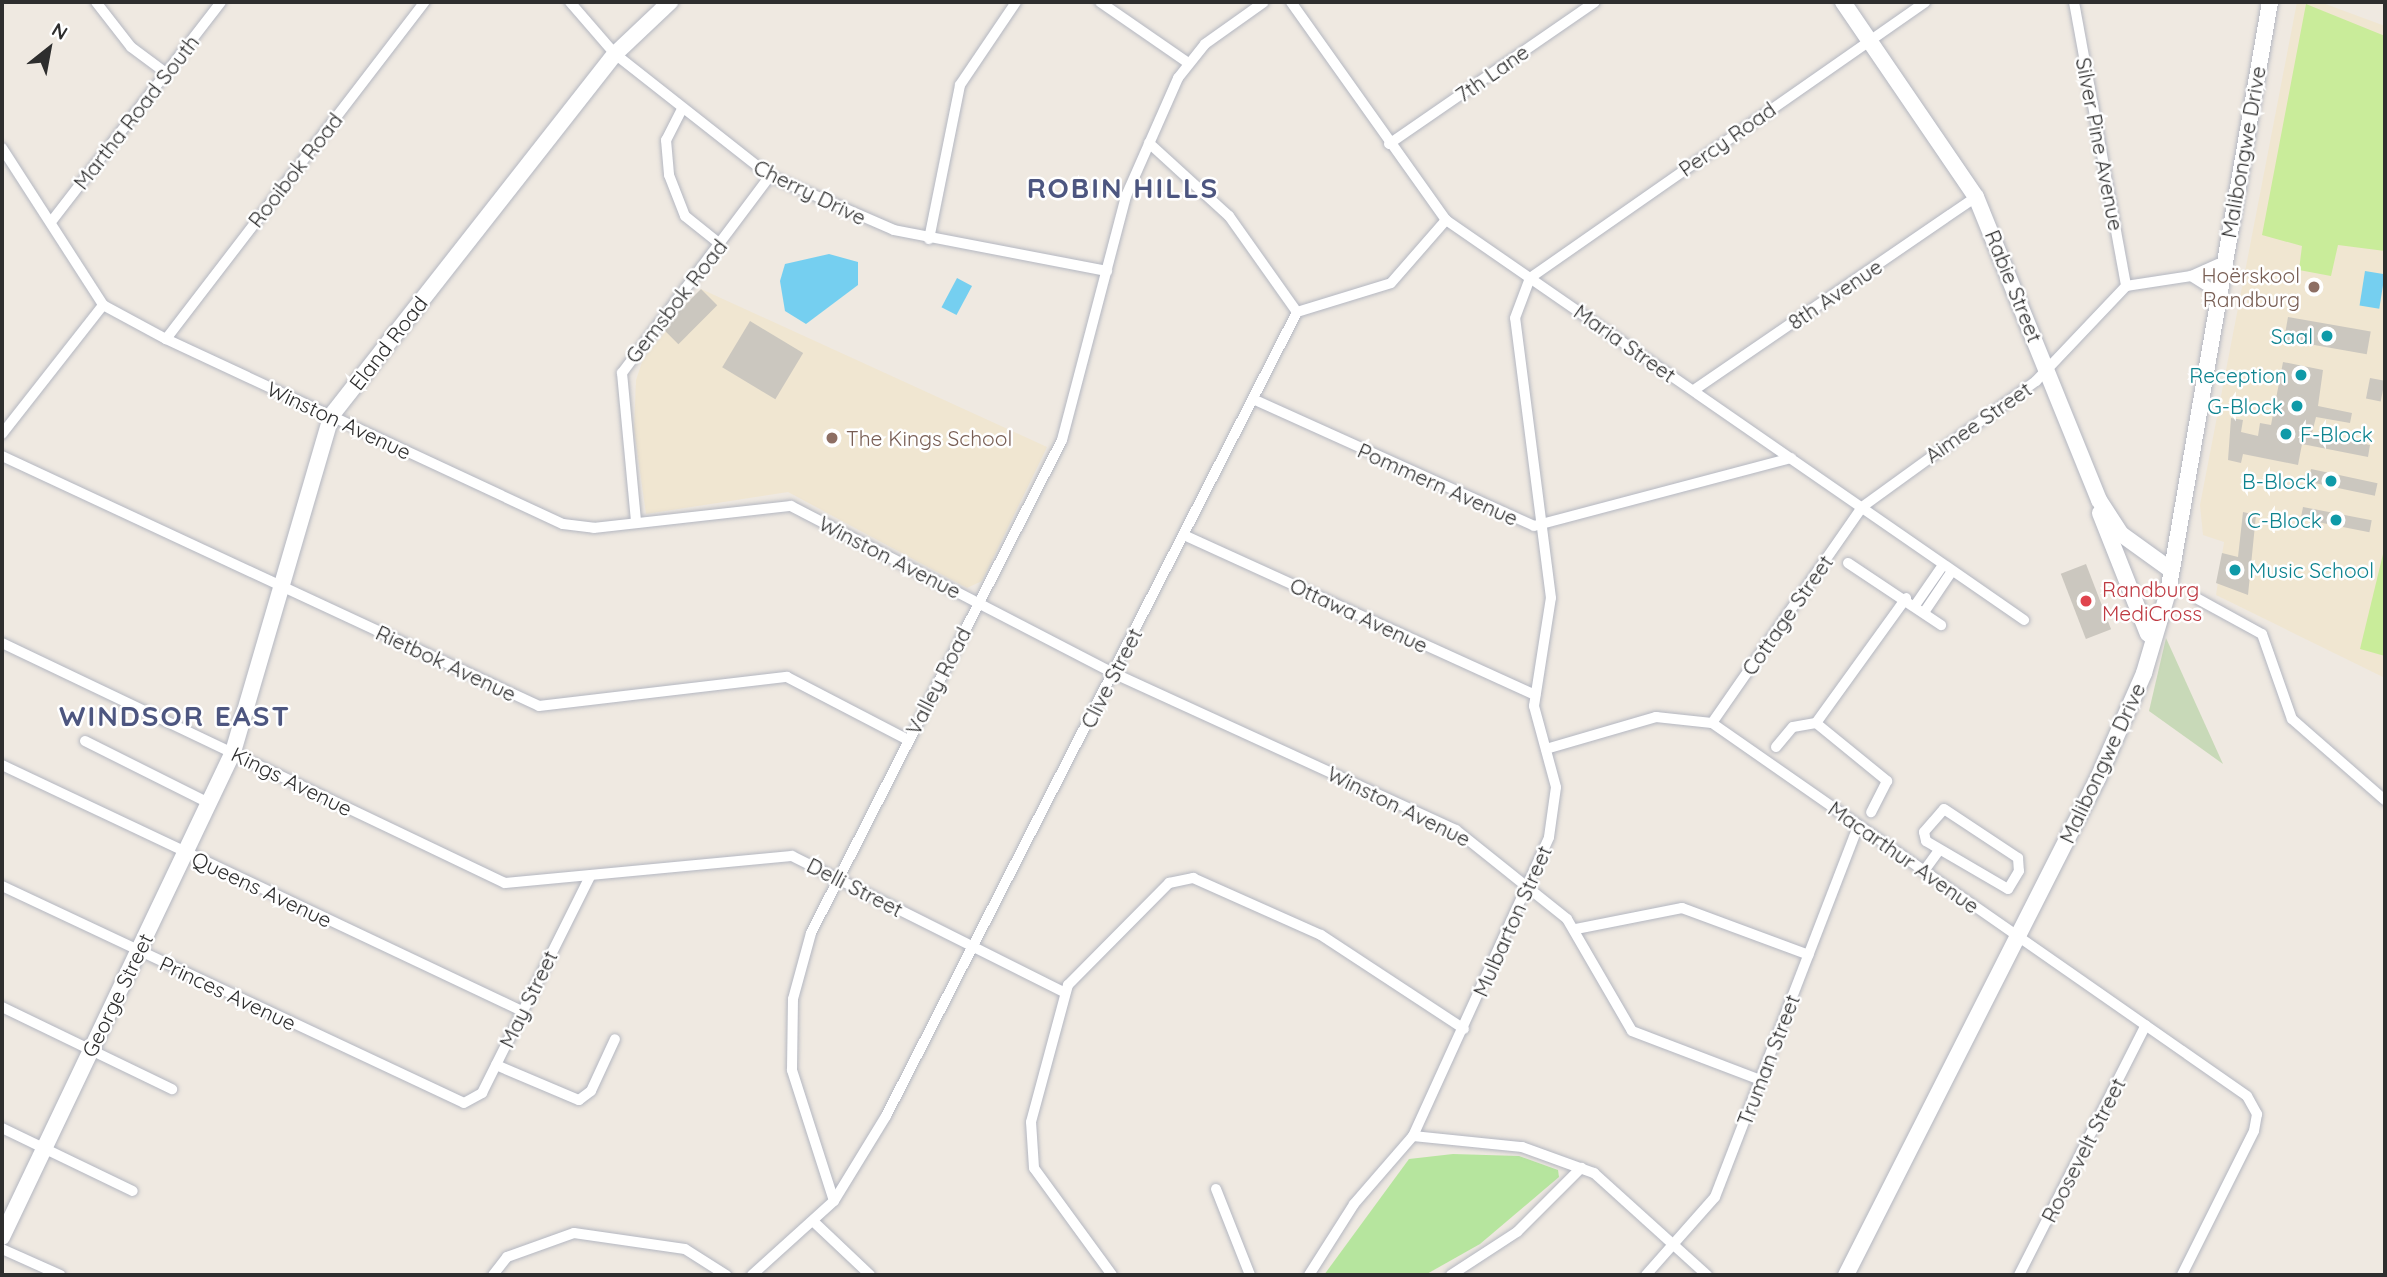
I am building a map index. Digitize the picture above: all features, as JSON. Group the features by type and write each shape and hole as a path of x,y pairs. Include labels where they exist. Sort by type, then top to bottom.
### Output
{"main road":[{"name":"Eland Road","path":"233,752 331,416 615,54 670,2"},
{"name":"Rabie Street","path":"1843,2 1976,197 2099,500 2121,534 2168,567"},
{"name":"Malibongwe Drive","path":"1846,1275 2015,934 2116,720 2148,634 2168,567 2261,2"},
{"name":"Malibongwe Drive","path":"1838,1275 2125,721 2168,567 2270,2"},
{"path":"2099,500 2106,533 2148,634"},
{"name":"George Street","path":"2,1237 233,752"}],"street":[{"path":"96,2 131,47 166,74"},
{"name":"Martha Road South","path":"51,222 221,2"},
{"name":"Rooibok Road","path":"166,339 425,2"},
{"name":"Cherry Drive","path":"570,2 615,54 771,176 884,227 929,239 1107,271"},
{"path":"929,239 960,85 1016,2"},
{"path":"1100,2 1187,62 1264,2"},
{"name":"Maria Street","path":"1291,2 1389,144 1446,220 2024,620"},
{"name":"7th Lane","path":"1389,144 1595,2"},
{"name":"Percy Road","path":"1530,278 1925,2"},
{"name":"Silver Pine Avenue","path":"2074,2 2126,286"},
{"name":"Valley Road","path":"834,1201 796,1096 791,1023 804,950 838,877 1062,440 1126,196 1187,62"},
{"path":"682,109 666,140 669,175 685,216 720,244"},
{"path":"1149,143 1229,216 1297,312 1391,282 1446,220"},
{"name":"Winston Avenue","path":"2,148 103,305 166,339 552,520 594,528 785,505 1113,673 1443,823 1529,886 1576,929 1632,1031 1760,1080"},
{"name":"Gemsbok Road","path":"636,521 622,373 771,176"},
{"name":"8th Avenue","path":"1693,390 1976,197"},
{"path":"2126,286 2191,276 2218,264"},
{"path":"2191,276 2213,290"},
{"name":"Mulbarton Street","path":"1309,1275 1354,1204 1413,1136 1548,844 1556,798 1535,695 1552,606 1515,318 1530,278"},
{"name":"Aimee Street","path":"1862,507 2047,369 2126,286"},
{"path":"2,434 103,305"},
{"name":"Clive Street","path":"834,1201 863,1159 1297,312"},
{"name":"Pommern Avenue","path":"1253,399 1541,527 1791,458"},
{"name":"Rietbok Avenue","path":"2,456 279,588 539,706 787,677 908,740"},
{"name":"Cottage Street","path":"1712,723 1862,507"},
{"name":"Ottawa Avenue","path":"1184,536 1535,695"},
{"path":"1848,563 1906,598 1941,625"},
{"path":"1920,608 1947,568"},
{"path":"1776,747 1793,727 1816,723 1906,598"},
{"path":"2198,598 2262,634 2292,719 2385,800"},
{"name":"Kings Avenue","path":"2,643 505,883"},
{"name":"Macarthur Avenue","path":"1545,748 1656,717 1712,723 2238,1088 2256,1108 2254,1132 2182,1275"},
{"path":"1816,723 1887,781 1871,812"},
{"path":"85,741 209,803"},
{"name":"Queens Avenue","path":"2,765 522,1012"},
{"path":"1941,809 2018,858 2020,867 2002,890 1939,850 1923,834 1941,809"},
{"name":"Truman Street","path":"1646,1275 1711,1204 1858,826"},
{"path":"1924,871 1939,850"},
{"name":"Delli Street","path":"505,883 777,855 838,877 1064,992"},
{"name":"May Street","path":"454,1101 476,1100 590,876"},
{"path":"1112,1275 1034,1168 1028,1150 1064,992 1169,883 1187,877 1339,944 1464,1029"},
{"name":"Princes Avenue","path":"2,886 454,1101"},
{"path":"1576,929 1682,908 1809,954"},
{"path":"2,1007 172,1089"},
{"name":"Roosevelt Street","path":"2020,1275 2146,1025"},
{"path":"496,1065 579,1100 591,1091 615,1039"},
{"path":"2,1128 133,1191"},
{"path":"1413,1136 1522,1147 1581,1168 1602,1179 1707,1275"},
{"path":"1451,1275 1517,1231 1581,1168"},
{"path":"1216,1189 1250,1275"},
{"path":"752,1275 814,1222 834,1201"},
{"path":"814,1222 870,1275"},
{"path":"493,1275 507,1257 574,1233 685,1249 726,1275"},
{"path":"2,1249 60,1275"}],"shaded area":[{"name":"Hoërskool Randburg","path":"2297,2 2320,2 2385,26 2385,678 2216,595 2224,542 2203,535 2200,505"},
{"name":"The Kings School","path":"701,289 1047,447 982,581 967,588 788,492 646,514 634,429 636,380 643,359"}],"green space":[{"path":"2306,4 2385,36 2385,251 2338,245 2331,276 2299,270 2302,246 2262,235"},
{"path":"2385,550 2385,656 2360,649"},
{"path":"2166,638 2223,764 2149,711"},
{"path":"1453,1154 1519,1156 1558,1170 1559,1177 1480,1244 1425,1275 1324,1275 1409,1159"}],"water":[{"path":"829,254 858,262 858,285 806,324 785,311 780,281 785,264"},
{"path":"2365,271 2385,274 2379,309 2360,306"},
{"path":"957,278 972,286 957,315 942,307"}],"building":[{"path":"701,289 717,305 678,344 662,328"},
{"name":"Saal","path":"2288,317 2371,332 2367,354 2284,340"},
{"path":"750,321 803,353 775,399 722,367"},
{"path":"2283,362 2323,370 2318,406 2352,413 2350,423 2316,417 2312,433 2370,445 2368,457 2302,444 2298,465 2243,454 2241,463 2228,460 2231,418 2243,420 2241,432 2258,436 2260,423 2271,425"},
{"path":"2370,378 2385,381 2381,401 2366,399"},
{"name":"B-Block","path":"2311,469 2378,483 2375,496 2308,482"},
{"name":"C-Block","path":"2303,507 2372,520 2369,532 2301,519"},
{"name":"Music School","path":"2243,512 2256,515 2248,595 2216,583 2222,553 2238,557"},
{"name":"Randburg MediCross","path":"2086,564 2111,629 2086,639 2061,574"}],"place":[{"name":"Hoërskool Randburg","path":"2314,287"},
{"name":"Saal","path":"2327,336"},
{"name":"Reception","path":"2301,375"},
{"name":"G-Block","path":"2297,406"},
{"name":"F-Block","path":"2286,434"},
{"name":"The Kings School","path":"832,438"},
{"name":"B-Block","path":"2331,481"},
{"name":"C-Block","path":"2336,520"},
{"name":"Music School","path":"2235,570"},
{"name":"Randburg MediCross","path":"2086,601"}],"district":[{"name":"ROBIN HILLS","path":"1123,188"},
{"name":"WINDSOR EAST","path":"175,716"}]}
